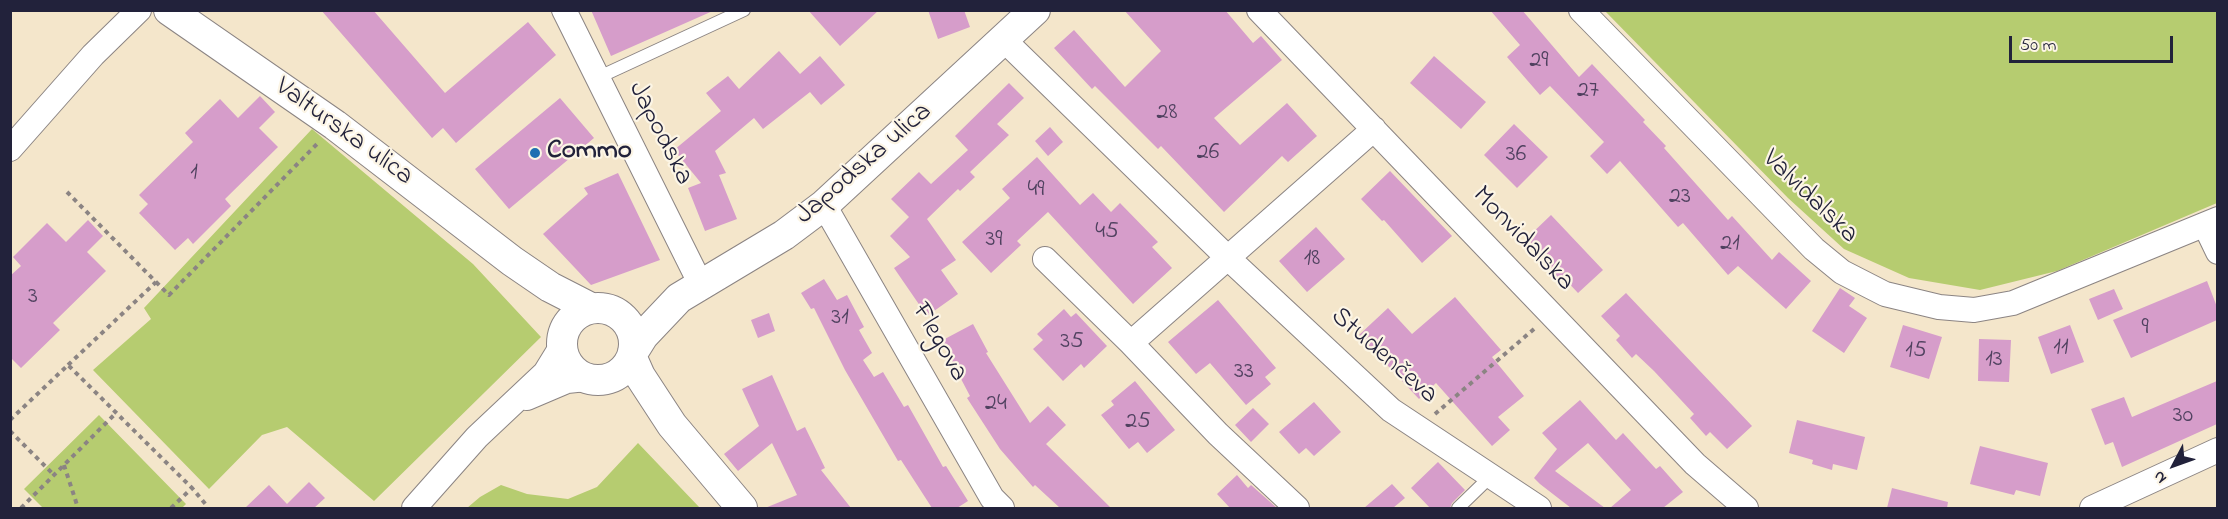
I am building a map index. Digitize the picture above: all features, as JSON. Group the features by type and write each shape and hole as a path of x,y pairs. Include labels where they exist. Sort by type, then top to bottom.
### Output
{"street":[{"path":"10,149 93,55 139,10"},
{"name":"Valturska ulica","path":"169,10 336,125 512,261 550,287 602,310"},
{"name":"Japodska","path":"564,10 597,78 690,291"},
{"name":"Japodska ulica","path":"633,355 643,336 690,291 784,235 824,205 1035,10"},
{"name":"Monvidalska","path":"1259,10 1695,464 1746,508"},
{"name":"Valvidalska","path":"1581,10 1814,249 1842,272 1885,294 1939,307 1974,310 2013,303 2211,222"},
{"name":"Studenčeva","path":"1004,40 1228,258 1391,410 1533,507"},
{"path":"1131,343 1374,129"},
{"name":"Flegova","path":"824,205 992,498 1002,508"},
{"path":"2211,222 2217,252"},
{"path":"1046,259 1218,434 1297,508"},
{"name":"Valturska ulica","path":"512,261 538,294 562,342"},
{"name":"Japodska ulica","path":"602,310 690,291"},
{"path":"414,508 477,437 516,403 545,373 572,318 602,310 630,328 634,340 633,355 640,376 672,425 742,508"},
{"path":"562,342 569,366 591,380 627,392 672,425"},
{"path":"516,403 567,381 591,380 618,375 633,355"},
{"path":"2092,508 2217,450"}],"lane":[{"path":"597,78 744,10"},
{"path":"1458,508 1490,477"}],"path":[{"path":"67,192 169,295 336,125"},
{"path":"10,420 156,282"},
{"path":"1418,428 1551,314"},
{"path":"68,365 192,488 208,507"},
{"path":"21,508 116,413"},
{"path":"10,431 54,475"},
{"path":"64,465 78,508"},
{"path":"171,508 192,488"}],"green space":[{"path":"1605,11 2217,11 2217,203 2057,271 1980,290 1909,278 1844,249 1788,198"},
{"path":"312,129 473,264 541,337 374,501 287,427 262,435 209,489 93,370 151,319 144,308"},
{"path":"99,415 186,504 182,508 43,508 24,489"},
{"path":"638,443 700,508 467,508 480,497 501,485 527,494 568,499 597,487"}],"building":[{"path":"321,10 373,10 445,93 528,22 556,55 456,143 443,128 432,138"},
{"path":"591,10 715,10 611,56"},
{"path":"808,10 879,10 840,46"},
{"path":"928,10 964,10 970,27 938,39"},
{"path":"1124,10 1225,10 1253,43 1261,36 1282,60 1214,118 1240,145 1287,103 1317,136 1288,162 1282,156 1224,212 1161,146 1158,149 1095,86 1092,89 1054,48 1074,30 1125,87 1161,51"},
{"path":"1490,10 1522,10 1579,77 1592,64 1645,120 1643,122 1666,146 1664,148 1728,220 1732,216 1772,260 1779,252 1811,281 1786,309 1738,266 1728,275 1683,223 1678,227 1620,161 1607,174 1590,156 1604,142 1550,86 1540,95 1507,57 1520,45"},
{"path":"779,51 800,74 820,56 845,85 821,105 810,92 763,129 754,118 715,151 726,173 719,175 737,219 705,231 688,188 701,183 674,150 721,111 706,93 728,76 739,89"},
{"path":"1434,56 1486,102 1461,129 1410,83"},
{"path":"1009,83 1024,98 997,124 1009,135 970,172 975,177 960,191 958,189 927,219 956,260 941,270 958,294 927,316 894,268 910,257 890,236 909,217 891,199 919,172 931,184 968,150 955,136"},
{"path":"260,96 275,112 259,128 278,147 225,199 231,206 193,244 188,238 175,250 139,213 148,204 139,195 193,142 185,133 220,99 238,118"},
{"name":"Commo","path":"560,98 594,138 509,209 475,169"},
{"path":"1514,124 1548,157 1517,188 1484,155"},
{"path":"1050,127 1063,142 1048,156 1035,141"},
{"path":"1037,157 1080,205 1093,193 1111,212 1120,203 1158,242 1152,247 1172,268 1133,304 1048,212 1017,241 1021,245 991,273 962,242 1010,198 1002,189"},
{"path":"1390,171 1452,236 1422,263 1384,220 1382,221 1361,199"},
{"path":"618,173 660,260 591,285 543,234 588,194 584,188"},
{"path":"1551,215 1603,270 1578,293 1562,276 1557,280 1541,262 1545,258 1527,238"},
{"path":"88,220 103,236 87,252 106,271 53,323 60,330 21,368 10,357 10,276 21,266 13,257 47,223 66,242"},
{"path":"1316,227 1345,259 1307,292 1279,261"},
{"path":"824,279 837,300 847,295 864,327 859,330 872,353 863,360 874,377 883,372 904,407 908,405 943,467 946,466 968,501 957,508 932,508 901,460 898,461 845,370 814,308 811,309 801,293"},
{"path":"2207,281 2217,307 2217,320 2131,358 2113,320"},
{"path":"1840,288 1855,298 1849,306 1867,318 1844,353 1812,331"},
{"path":"2114,289 2123,309 2098,320 2089,299"},
{"path":"1626,293 1752,426 1727,449 1710,432 1706,436 1690,418 1694,414 1654,371 1636,354 1632,358 1616,340 1620,336 1601,316"},
{"path":"1455,297 1501,350 1492,357 1524,396 1498,417 1510,430 1492,446 1436,383 1419,399 1359,335 1388,308 1412,334"},
{"path":"1218,300 1276,368 1265,377 1271,384 1246,405 1210,363 1196,374 1168,342"},
{"path":"1064,309 1071,317 1076,313 1107,346 1084,368 1081,364 1063,381 1033,349 1043,340 1037,334"},
{"path":"769,313 775,331 758,338 751,320"},
{"path":"973,324 988,352 986,353 1030,423 1048,406 1066,425 1046,444 1111,508 1060,508 1035,485 1033,487 1000,449 967,398 970,396 941,341"},
{"path":"1903,325 1942,337 1929,379 1890,367"},
{"path":"2070,325 2084,362 2051,374 2038,337"},
{"path":"1979,339 2011,340 2009,382 1978,381"},
{"path":"772,375 797,431 805,427 825,468 821,470 851,508 765,508 797,495 772,443 738,471 724,454 759,426 742,389"},
{"path":"1135,381 1175,430 1147,453 1138,442 1129,449 1101,415 1114,405 1111,401"},
{"path":"2217,381 2217,424 2122,467 2113,442 2105,445 2091,409 2124,397 2132,417"},
{"path":"1580,400 1616,440 1623,433 1656,469 1660,466 1683,492 1663,508 1610,508 1631,490 1588,443 1555,471 1605,508 1571,508 1540,484 1534,478 1557,449 1542,433"},
{"path":"1314,402 1341,432 1314,456 1306,448 1299,454 1279,432"},
{"path":"1253,408 1269,424 1251,442 1235,425"},
{"path":"1797,420 1865,437 1857,470 1833,464 1832,470 1812,464 1813,460 1789,453"},
{"path":"1980,446 2048,463 2040,496 2016,490 2014,495 1970,484"},
{"path":"1438,462 1465,490 1450,508 1430,508 1411,488"},
{"path":"1237,475 1248,488 1251,485 1277,508 1230,508 1217,494"},
{"path":"309,482 325,498 314,508 245,508 269,485 287,504"},
{"path":"1392,484 1405,498 1393,508 1364,508"},
{"path":"1892,488 1948,502 1947,508 1887,508"}],"place":[{"name":"Commo","path":"535,153"}]}
